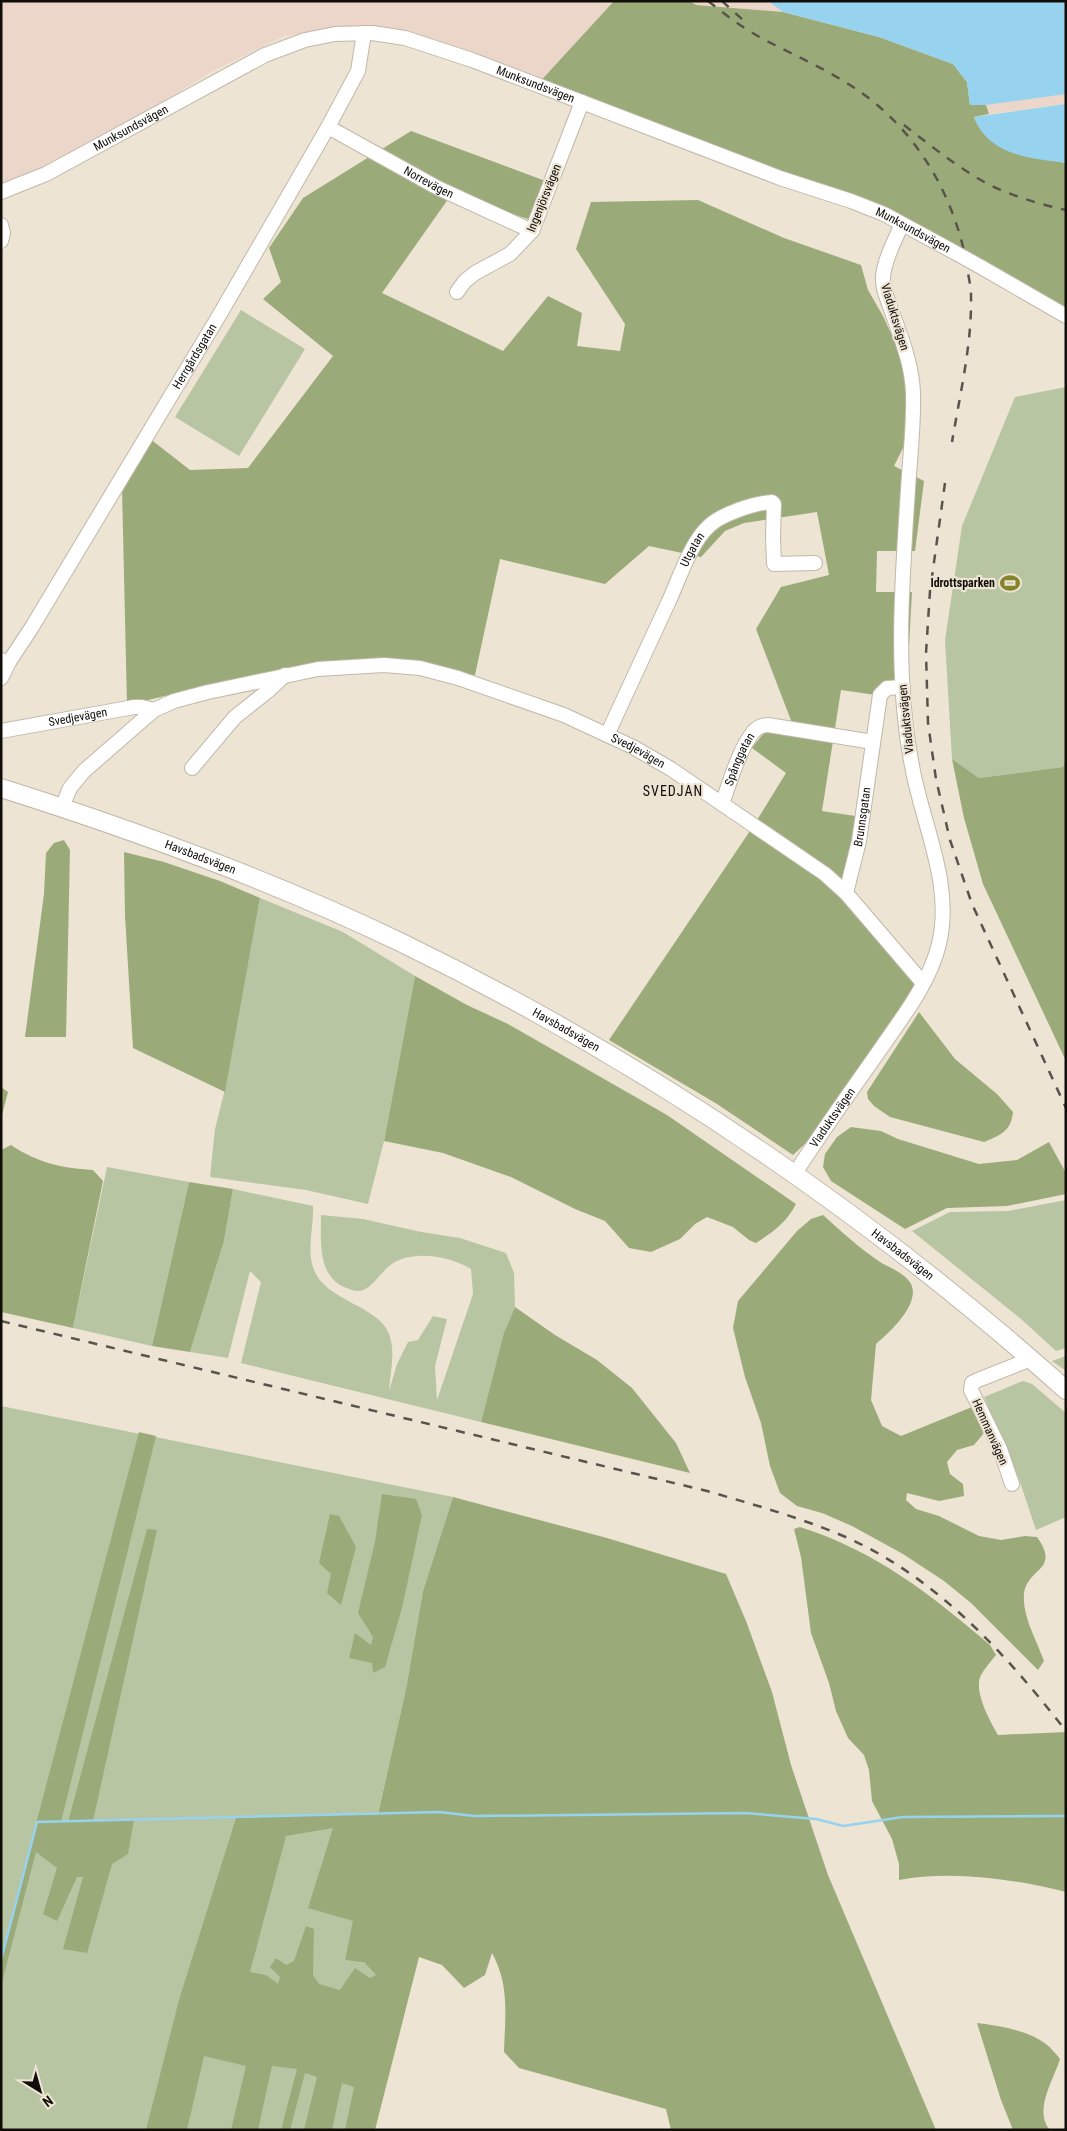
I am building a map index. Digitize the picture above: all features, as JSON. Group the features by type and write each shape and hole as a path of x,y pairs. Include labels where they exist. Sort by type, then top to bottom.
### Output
{"main road":[{"name":"Havsbadsvägen","path":"1,788 62,807 262,881 389,937 456,970 592,1045 719,1124 794,1175 932,1276 1066,1390"}],"street":[{"name":"Munksundsvägen","path":"1,192 46,174 264,55 305,40 335,34 364,33 406,38 472,60 780,178 851,201 902,224 1066,316"},
{"name":"Herrgårdsgatan","path":"5,661 32,627 220,314 328,127 358,71 364,33"},
{"name":"Ingenjörsvägen","path":"457,292 465,281 475,273 510,254 532,231 582,102"},
{"name":"Norrevägen","path":"328,127 438,188 532,231"},
{"name":"Viaduktsvägen","path":"794,1175 907,1011 924,982 939,944 943,918 942,891 912,771 902,687 901,618 913,393 906,351 883,284 884,269 888,256 902,224"},
{"path":"1,225 3,233 1,241"},
{"name":"Utgatan","path":"607,735 683,569 700,535 709,525 729,514 772,502 774,504 774,564 815,563"},
{"path":"1,678 5,661"},
{"name":"Svedjevägen","path":"62,807 70,788 84,770 154,710 174,701 285,675 350,666 384,665 420,668 458,678 564,715 633,747 670,769 826,874 846,892 924,982"},
{"path":"192,768 235,717 285,675"},
{"name":"Brunnsgatan","path":"846,892 859,841 880,695 887,688 902,687"},
{"name":"Svedjevägen","path":"1,731 134,707 154,710"},
{"name":"Spånggatan","path":"722,804 746,744 754,730 761,726 766,725 872,742"},
{"name":"Hemmanvägen","path":"1012,1484 1000,1449 971,1390 972,1383 1031,1359"}],"shaded area":[{"path":"1,1 614,1 536,86 396,28 366,27 284,36 209,73 136,119 73,153 1,188"},
{"path":"690,1 768,1 783,12 696,5"},
{"path":"1066,94 1066,104 989,114 986,105"}],"green space":[{"path":"614,1 690,1 696,5 783,12 879,37 953,64 967,82 970,105 986,105 989,114 974,117 980,129 989,138 1000,146 1013,151 1040,159 1066,163 1066,312 905,225 536,86"},
{"path":"411,131 548,182 528,219 451,195 382,293 503,351 548,296 582,313 577,346 620,351 625,324 576,249 591,202 698,200 784,238 861,265 868,290 883,316 903,360 910,396 908,438 894,466 924,481 915,551 877,551 876,592 912,592 907,682 883,696 841,690 822,811 862,817 849,868 835,889 904,968 923,995 826,1124 793,1155 717,1104 609,1040 754,825 786,773 752,748 773,727 792,723 756,629 781,587 829,575 817,512 744,523 725,531 701,557 649,546 605,584 500,559 475,675 327,664 261,673 127,705 122,488 149,438 190,470 248,468 333,356 263,299 281,282 269,248 303,198"},
{"path":"241,310 305,349 239,456 175,417"},
{"name":"Idrottsparken","path":"1066,387 1066,755 1063,767 979,778 952,759 945,640 962,526 1015,397"},
{"path":"1066,755 1066,1061 983,884 964,818 952,759 979,778 1063,767"},
{"path":"64,840 70,850 66,1037 25,1037 44,894 46,853 54,843"},
{"path":"124,852 164,862 220,881 260,898 225,1092 133,1048 125,916"},
{"path":"260,898 343,932 415,976 384,1141 368,1204 306,1190 210,1177 215,1129 226,1085"},
{"path":"415,976 467,1005 508,1024 667,1115 796,1204 792,1211 779,1226 756,1243 749,1240 733,1227 707,1217 695,1224 680,1239 651,1252 629,1248 605,1221 575,1209 511,1177 443,1153 384,1141"},
{"path":"919,1012 955,1059 997,1094 1013,1112 1010,1124 1004,1132 984,1142 890,1117 874,1106 868,1099 867,1092"},
{"path":"1,1087 8,1092 1,1119"},
{"path":"851,1127 881,1131 898,1139 979,1164 1017,1160 1049,1142 1066,1173 1066,1194 1007,1206 947,1208 905,1229 831,1181 823,1167 825,1154 837,1137"},
{"path":"11,1145 50,1164 93,1170 103,1181 73,1328 1,1312 1,1150"},
{"path":"107,1167 189,1182 152,1346 73,1328"},
{"path":"189,1182 233,1189 224,1241 190,1352 152,1346"},
{"path":"233,1189 313,1206 310,1246 314,1270 320,1281 329,1289 375,1317 383,1324 389,1334 392,1348 389,1391 397,1364 408,1342 418,1340 433,1316 447,1319 435,1366 437,1400 473,1294 471,1269 462,1264 441,1258 429,1256 407,1257 388,1267 367,1288 358,1291 351,1290 335,1281 325,1265 321,1246 321,1215 363,1219 421,1232 460,1238 506,1253 514,1273 515,1307 505,1331 481,1422 241,1363 261,1282 250,1271 228,1358 190,1352 224,1241"},
{"path":"1066,1200 1066,1348 1056,1351 1021,1319 912,1231 950,1212 1008,1211"},
{"path":"823,1215 865,1251 901,1274 911,1284 913,1292 908,1309 876,1344 871,1400 882,1426 901,1436 972,1407 979,1418 984,1433 974,1445 957,1450 947,1462 950,1474 963,1484 964,1496 939,1501 907,1493 906,1500 916,1509 939,1516 979,1536 1001,1540 1025,1536 1037,1537 1043,1548 1046,1556 1044,1563 1026,1585 1024,1594 1025,1611 1044,1661 1038,1670 971,1603 944,1581 903,1554 852,1526 822,1513 797,1506 780,1493 770,1466 761,1423 745,1377 733,1328 738,1301 797,1231 811,1219"},
{"path":"515,1307 555,1335 597,1360 632,1388 676,1443 690,1473 481,1422 504,1333"},
{"path":"1066,1356 1066,1371 1052,1361"},
{"path":"1023,1381 1032,1384 1066,1413 1066,1517 1036,1530 1020,1482 984,1397"},
{"path":"1,1406 453,1497 423,1591 406,1689 345,1960 394,1968 375,2130 1,2130"},
{"path":"139,1432 156,1436 61,1822 68,1822 147,1529 157,1530 93,1821 134,1820 128,1854 112,1864 87,1953 63,1949 83,1877 77,1877 57,1921 43,1914 57,1868 36,1852 1,1986 1,1957"},
{"path":"382,1494 416,1499 422,1515 402,1608 385,1667 373,1673 372,1663 349,1658 355,1633 371,1645 373,1637 358,1613 375,1542"},
{"path":"453,1497 607,1538 726,1574 746,1621 772,1692 791,1765 828,1875 936,2130 671,2130 666,2109 519,2068 504,2052 504,1989 498,1965 492,1953 485,1975 464,1988 442,1965 419,1957 375,2130 345,2130 354,2087 342,2083 332,2130 304,2130 317,2077 305,2073 290,2130 281,2130 297,2069 272,2066 258,2130 231,2130 246,2066 204,2056 187,2130 146,2130 179,2000 236,1818 378,1814 406,1689 423,1591","holes":["333,1828 308,1908 353,1921 345,1960 365,1963 376,1975 370,1978 355,1968 340,1990 319,1984 313,1975 314,1929 306,1926 294,1961 286,1965 276,1958 270,1967 280,1977 278,1984 266,1975 250,1972 286,1836"]},
{"path":"330,1514 339,1516 356,1547 341,1605 327,1593 331,1574 319,1563"},
{"path":"800,1527 828,1537 878,1561 946,1608 990,1645 996,1655 981,1675 979,1689 984,1706 998,1735 1066,1732 1066,1892 1025,1883 983,1877 940,1876 899,1880 899,1864 892,1839 872,1801 869,1770 864,1755 848,1738 836,1711 829,1683 811,1633 801,1557 794,1529"},
{"path":"977,2023 1004,2027 1030,2035 1046,2044 1060,2059 1044,2104 1045,2122 1050,2130 1013,2130 1001,2100"}],"water":[{"path":"768,1 1066,1 1066,94 986,105 970,105 967,82 953,64 879,37 783,12"},
{"path":"1066,104 1066,163 1025,157 1000,147 981,130 974,117"}],"waterway":[{"path":"1,1960 37,1822 439,1812 475,1816 745,1813 816,1819 843,1826 903,1817 1066,1816"}],"railway":[{"path":"708,1 751,32 834,75 869,98 909,138 926,160 940,185 952,211 961,238 971,292 968,351 952,442"},
{"path":"722,1 744,21"},
{"path":"904,125 954,163 986,183 1025,199 1066,210"},
{"path":"945,483 930,591 926,653 928,723 936,779 950,840 972,904 1066,1108"},
{"path":"1,1321 707,1491 813,1524 848,1538 881,1555 941,1597 994,1647 1066,1731"}],"place":[{"name":"Idrottsparken","path":"1010,583"}],"district":[{"name":"SVEDJAN","path":"673,791"}]}
